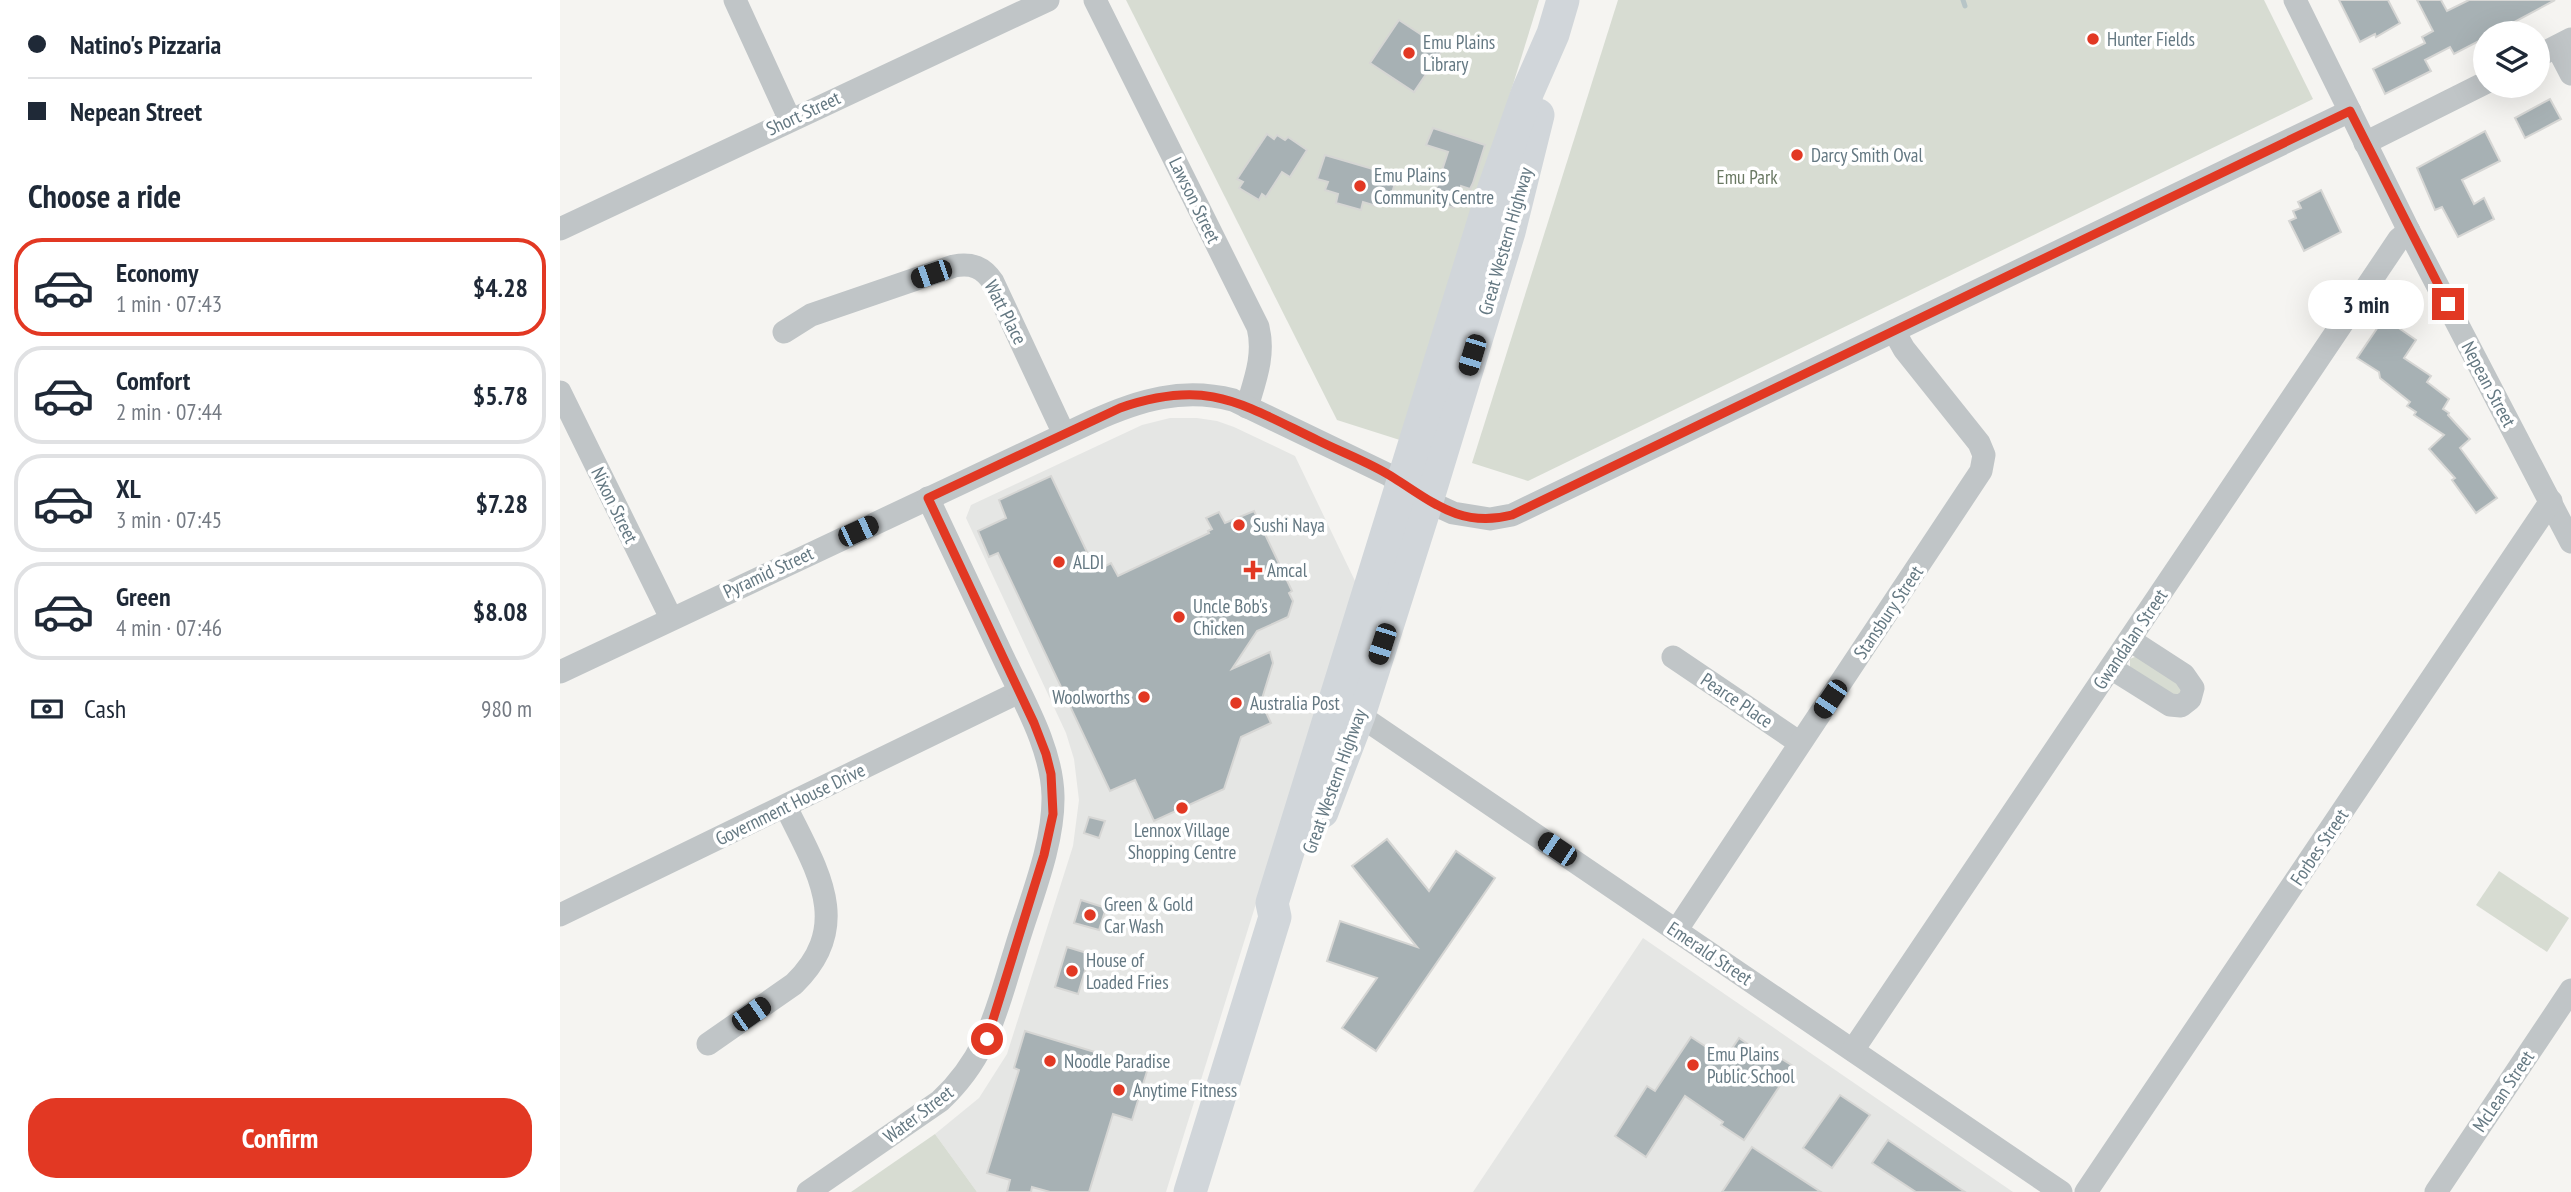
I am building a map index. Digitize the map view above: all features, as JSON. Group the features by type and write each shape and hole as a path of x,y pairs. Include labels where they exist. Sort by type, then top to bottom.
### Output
{"highway":[{"name":"Great Western Highway","path":"1190,1192 1275,917 1272,903 1523,183 1553,34 1563,0"},
{"name":"Great Western Highway","path":"1275,917 1287,909 1359,715 1415,492"}],"street":[{"path":"735,0 790,120"},
{"name":"Short Street","path":"560,229 1048,0"},
{"name":"Lawson Street","path":"1095,0 1258,327 1262,349 1247,407"},
{"name":"Nepean Street","path":"2295,0 2409,231 2571,542"},
{"path":"2555,47 2571,74"},
{"path":"2365,143 2473,89"},
{"name":"Pyramid Street","path":"560,672 1120,408 1178,394 1222,398 1247,407 1389,475 1453,513 1478,519 1512,515 2350,111"},
{"name":"Gwandalan Street","path":"1853,1050 2399,239 2409,231"},
{"name":"Watt Place","path":"783,332 811,315 954,266 973,265 984,270 993,282 1064,434"},
{"name":"Stansbury Street","path":"1676,931 1978,479 1984,463 1979,443 1903,349 1894,331"},
{"name":"Nixon Street","path":"560,392 670,618"},
{"name":"Water Street","path":"808,1192 940,1101 968,1071 987,1039 1044,855 1053,814 1052,784 1046,754 928,498"},
{"name":"Forbes Street","path":"2087,1192 2551,501"},
{"path":"2111,668 2170,705 2181,706 2190,699 2193,688 2187,677 2130,640"},
{"name":"Pearce Place","path":"1673,657 1800,743"},
{"name":"Government House Drive","path":"560,915 1019,692"},
{"name":"Emerald Street","path":"1359,715 2060,1192"},
{"path":"708,1044 794,984 805,973 822,944 828,915 824,889 786,807"},
{"name":"McLean Street","path":"2436,1192 2571,990"}],"shaded area":[{"name":"Lennox Village Shopping Centre","path":"1170,418 1217,421 1295,456 1356,583 1166,1192 977,1192 935,1134 979,1098 1007,1054 1073,846 1079,800 1074,759 1066,733 966,518 971,505 1142,425"},
{"name":"Emu Plains Public School","path":"1643,938 2013,1192 1473,1192"}],"green space":[{"path":"1126,0 1539,0 1403,441 1337,420"},
{"name":"Emu Park","path":"1618,0 2264,0 2313,99 1528,481 1472,463"},
{"path":"2137,656 2183,687 2178,698 2130,670 2130,659"},
{"path":"2499,871 2569,918 2547,952 2476,905"},
{"path":"935,1134 977,1192 851,1192"}],"building":[{"path":"2339,0 2388,0 2400,23 2376,37 2375,34 2360,42"},
{"path":"2417,0 2441,0 2447,11 2469,0 2555,0 2516,21 2473,21 2473,44 2454,54 2450,47 2425,60 2431,71 2385,94 2373,69 2425,43 2422,37 2433,31"},
{"name":"Emu Plains Library","path":"1399,20 1443,49 1414,92 1370,63"},
{"path":"2550,99 2561,119 2525,138 2515,118"},
{"path":"1433,128 1485,145 1473,183 1470,189 1461,186 1454,208 1432,201 1448,152 1426,145"},
{"path":"2485,131 2500,161 2462,180 2474,204 2484,198 2494,219 2458,237 2442,207 2435,210 2417,168"},
{"path":"1267,134 1274,139 1277,135 1285,140 1288,137 1307,150 1290,177 1282,172 1266,197 1262,194 1259,200 1239,188 1243,182 1237,179"},
{"name":"Emu Plains Community Centre","path":"1325,155 1397,176 1390,200 1379,197 1376,206 1363,202 1361,210 1336,203 1338,194 1325,190 1328,182 1317,179"},
{"path":"2321,190 2341,232 2304,251 2289,221 2296,218 2293,211 2301,208 2298,202"},
{"path":"2389,300 2402,309 2393,324 2416,340 2404,358 2431,376 2427,382 2449,399 2443,409 2470,439 2460,448 2497,498 2476,513 2452,480 2455,478 2429,449 2444,435 2414,415 2416,412 2407,406 2410,402 2380,378 2379,372 2357,358 2380,324 2375,320"},
{"path":"1051,476 1096,571 1111,563 1118,576 1209,533 1212,529 1206,518 1219,512 1225,523 1254,511 1292,591 1289,593 1293,601 1288,617 1257,631 1232,669 1270,652 1273,663 1261,702 1271,723 1241,737 1224,789 1154,821 1135,780 1110,791 998,553 989,557 978,531 1006,518 999,500"},
{"path":"1089,817 1105,821 1099,838 1084,833"},
{"path":"1387,839 1429,891 1456,851 1495,878 1376,1051 1342,1028 1377,978 1327,961 1340,921 1417,947 1352,866"},
{"name":"Green & Gold Car Wash","path":"1081,900 1106,908 1099,930 1074,923"},
{"name":"House of Loaded Fries","path":"1067,947 1090,954 1078,994 1055,987"},
{"path":"1025,1031 1148,1068 1132,1120 1113,1114 1089,1192 1050,1192 1032,1187 1031,1192 1007,1192 1010,1180 987,1173 1019,1070 1014,1068"},
{"path":"1691,1037 1725,1059 1739,1038 1768,1058 1771,1052 1793,1066 1744,1140 1685,1096 1646,1157 1615,1136 1647,1086 1655,1091"},
{"path":"1840,1095 1870,1115 1832,1168 1803,1148"},
{"path":"1888,1140 1965,1192 1916,1192 1872,1163"},
{"path":"1752,1147 1821,1192 1722,1192"}],"waterway":[{"path":"1963,0 1965,6"}],"place":[{"name":"Hunter Fields","path":"2093,39"},
{"name":"Emu Plains Library","path":"1409,53"},
{"name":"Darcy Smith Oval","path":"1797,155"},
{"name":"Emu Plains Community Centre","path":"1360,186"},
{"name":"Sushi Naya","path":"1239,525"},
{"name":"ALDI","path":"1059,562"},
{"name":"Amcal","path":"1253,570"},
{"name":"Uncle Bob's Chicken","path":"1179,617"},
{"name":"Woolworths","path":"1144,697"},
{"name":"Australia Post","path":"1236,703"},
{"name":"Lennox Village Shopping Centre","path":"1182,808"},
{"name":"Green & Gold Car Wash","path":"1090,915"},
{"name":"House of Loaded Fries","path":"1072,971"},
{"name":"Noodle Paradise","path":"1050,1061"},
{"name":"Emu Plains Public School","path":"1693,1065"},
{"name":"Anytime Fitness","path":"1119,1090"}],"route":[{"path":"987,1039 1044,855 1053,814 1051,774 1034,723 928,498 1120,408 1150,399 1192,394 1233,400 1395,478 1427,501 1453,513 1478,519 1512,515 2350,111 2448,304"}]}
